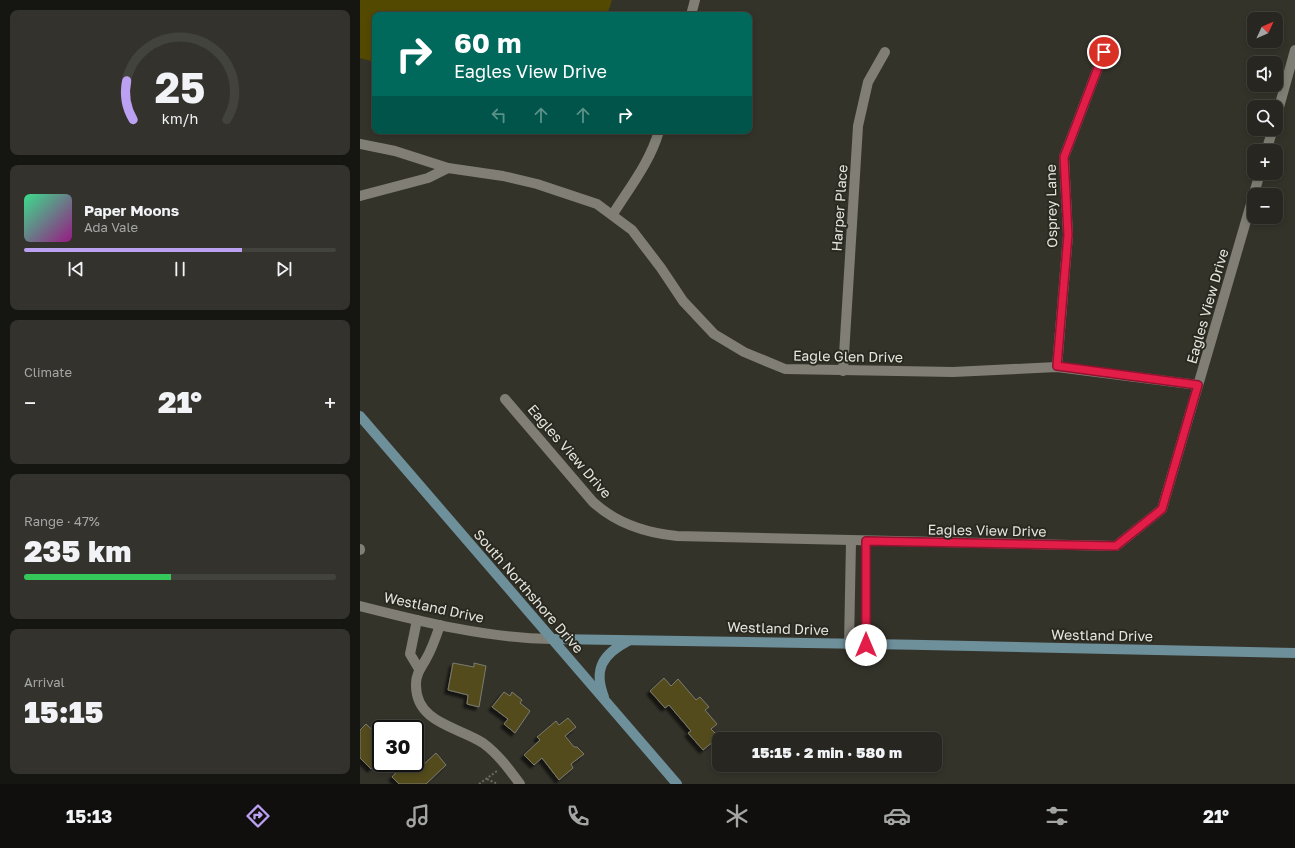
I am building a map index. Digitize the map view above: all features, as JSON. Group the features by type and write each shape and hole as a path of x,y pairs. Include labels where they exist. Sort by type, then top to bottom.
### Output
{"main road":[{"name":"South Northshore Drive","path":"360,416 552,638 606,703 678,784"},
{"name":"Westland Drive","path":"552,638 1295,654"},
{"path":"606,703 600,680 600,667 612,651 630,640"}],"street":[{"path":"692,12 695,0"},
{"path":"1281,100 1295,50"},
{"name":"Harper Place","path":"843,371 858,126 868,82 885,52"},
{"name":"Osprey Lane","path":"1057,366 1068,235 1064,157 1104,52"},
{"path":"613,214 645,165 658,134"},
{"name":"Eagle Glen Drive","path":"360,144 395,151 448,168 503,176 537,184 598,204 632,230 645,246 683,301 714,334 750,355 785,369 953,372 1057,366 1198,385"},
{"path":"360,196 422,180 448,168"},
{"name":"Eagles View Drive","path":"505,399 593,502 610,515 642,530 677,536 1116,546 1162,509 1258,180"},
{"path":"849,645 851,541"},
{"path":"866,541 866,645"},
{"name":"Westland Drive","path":"360,606 466,631 526,638 552,638"},
{"path":"417,620 410,654 419,669"},
{"path":"440,625 425,661 419,669 416,685 421,706 443,725 482,742 506,765 520,784"}],"path":[{"path":"479,784 506,765"},
{"path":"487,779 498,784"}],"shaded area":[{"path":"360,0 612,0 608,12 372,12 372,61 360,58"}],"building":[{"path":"453,663 474,667 474,663 486,666 479,707 467,704 468,695 448,690"},
{"path":"664,678 671,686 678,679 696,700 700,697 709,707 705,710 717,724 711,729 714,732 712,732 712,743 703,750 688,733 691,731 669,705 665,708 650,691"},
{"path":"504,692 510,696 512,692 522,700 520,703 530,711 515,733 504,724 508,719 492,707"},
{"path":"568,718 576,727 565,736 574,747 577,747 584,754 571,764 573,768 559,780 542,758 534,765 524,755 540,740 537,737 556,721 559,725"},
{"path":"366,724 372,730 371,769 360,758 360,730"},
{"path":"436,753 446,765 426,784 399,784 392,777 397,772 424,772 424,764"}],"route":[{"path":"866,645 866,541 1116,546 1162,509 1198,385 1057,366 1068,235 1064,157 1104,52"}]}
